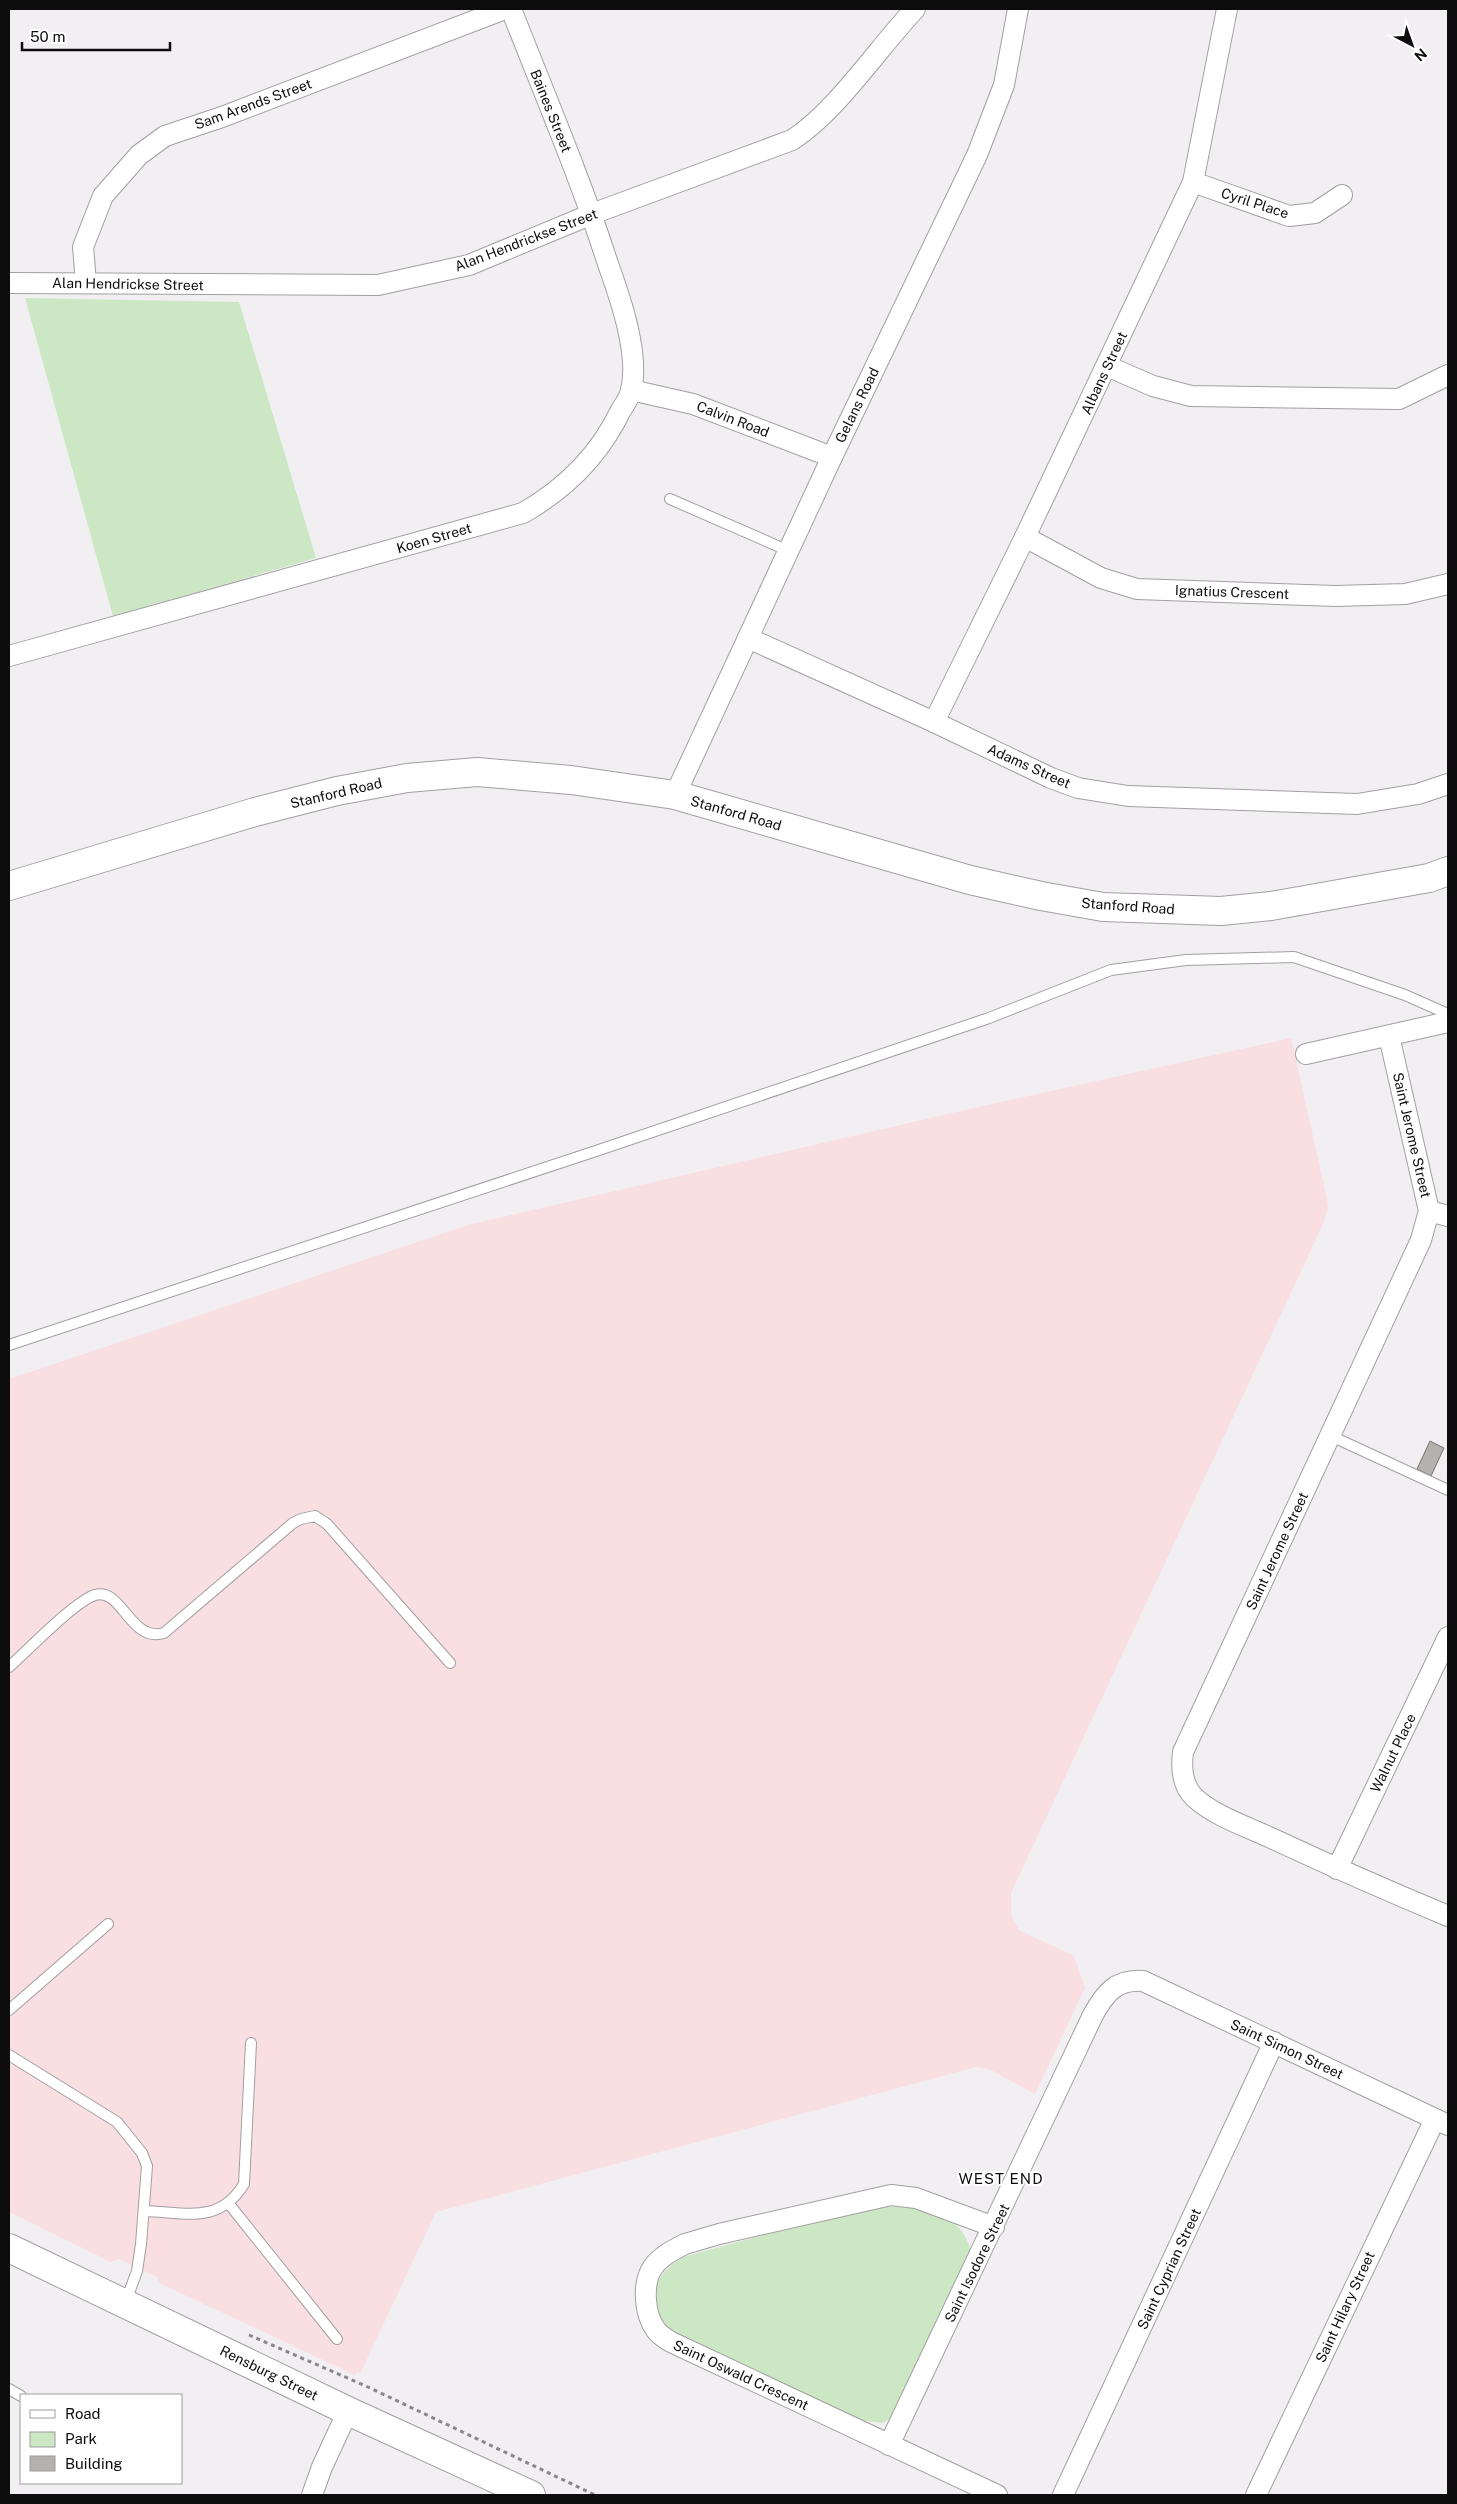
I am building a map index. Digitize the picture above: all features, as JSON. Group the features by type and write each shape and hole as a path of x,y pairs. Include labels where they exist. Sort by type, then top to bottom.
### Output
{"main road":[{"name":"Stanford Road","path":"14,883 255,812 337,790 407,778 477,772 571,780 675,795 970,880 1041,896 1103,907 1221,911 1272,906 1429,878 1448,871"},
{"name":"Rensburg Street","path":"9,2248 348,2411 531,2495"}],"street":[{"name":"Sam Arends Street","path":"86,282 83,247 103,196 139,155 165,136 222,117 505,9"},
{"name":"Baines Street","path":"511,9 592,214"},
{"name":"Alan Hendrickse Street","path":"9,282 180,285 378,285 468,264 592,214 783,144 803,133 842,93 915,9"},
{"name":"Gelans Road","path":"675,795 832,457 977,156 1004,85 1018,9"},
{"name":"Albans Street","path":"934,722 1026,537 1193,182 1227,9"},
{"name":"Cyril Place","path":"1193,182 1289,216 1315,213 1342,195"},
{"name":"Koen Street","path":"10,651 523,513 548,498 588,460 602,443 631,390 632,356 622,304 592,214"},
{"path":"1108,366 1153,386 1191,396 1399,399 1448,375"},
{"name":"Calvin Road","path":"631,390 693,404 832,457"},
{"name":"Ignatius Crescent","path":"1026,537 1101,578 1138,589 1346,595 1405,594 1448,584"},
{"name":"Adams Street","path":"748,638 934,722 1051,778 1078,788 1128,796 1357,804 1418,794 1448,784"},
{"path":"1306,1054 1448,1022"},
{"name":"Saint Jerome Street","path":"1389,1036 1429,1211 1421,1240 1183,1752 1182,1767 1185,1785 1194,1798 1213,1811 1337,1869 1448,1916"},
{"path":"1429,1211 1448,1216"},
{"name":"Walnut Place","path":"1337,1869 1448,1638"},
{"name":"Saint Simon Street","path":"1125,1982 1144,1981 1441,2122"},
{"name":"Saint Isodore Street","path":"889,2445 1104,1995 1117,1984 1125,1982"},
{"name":"Saint Cyprian Street","path":"1063,2495 1274,2042"},
{"name":"Saint Hilary Street","path":"1256,2495 1441,2122"},
{"name":"Saint Oswald Crescent","path":"994,2227 916,2198 891,2195 719,2234 685,2244 669,2252 652,2268 646,2295 650,2321 657,2332 671,2342 997,2495"},
{"path":"312,2495 322,2467 348,2411"}],"lane":[{"path":"670,499 789,551"},
{"path":"9,1344 596,1151 989,1018 1112,970 1186,960 1294,957 1405,995 1448,1014"},
{"path":"1331,1436 1448,1490"},
{"path":"9,1667 74,1609 94,1595 114,1599 146,1634 155,1636 164,1634 293,1524 301,1519 315,1516 327,1524 450,1663"},
{"path":"9,2010 108,1924"},
{"path":"144,2211 210,2213 229,2204 244,2184 251,2044"},
{"path":"9,2055 117,2122 131,2136 142,2153 147,2166 140,2260 126,2304"},
{"path":"229,2204 337,2339"},
{"path":"9,2389 20,2395"}],"path":[{"path":"241,2332 368,2387 595,2495"}],"shaded area":[{"path":"1291,1038 1328,1208 1324,1222 1011,1893 1011,1914 1019,1930 1074,1956 1085,1988 1035,2094 989,2069 976,2067 436,2212 360,2374 357,2372 355,2375 159,2283 157,2277 119,2259 111,2262 9,2212 9,1379 468,1225 965,1110"}],"green space":[{"path":"25,298 239,302 316,558 113,616"},
{"path":"908,2206 939,2215 956,2225 968,2241 971,2252 892,2417 883,2423 859,2420 669,2330 657,2308 655,2299 659,2281 664,2272 683,2257 867,2207"}],"building":[{"path":"1430,1441 1444,1448 1431,1476 1417,1469"}],"district":[{"name":"WEST END","path":"1001,2178"}]}
